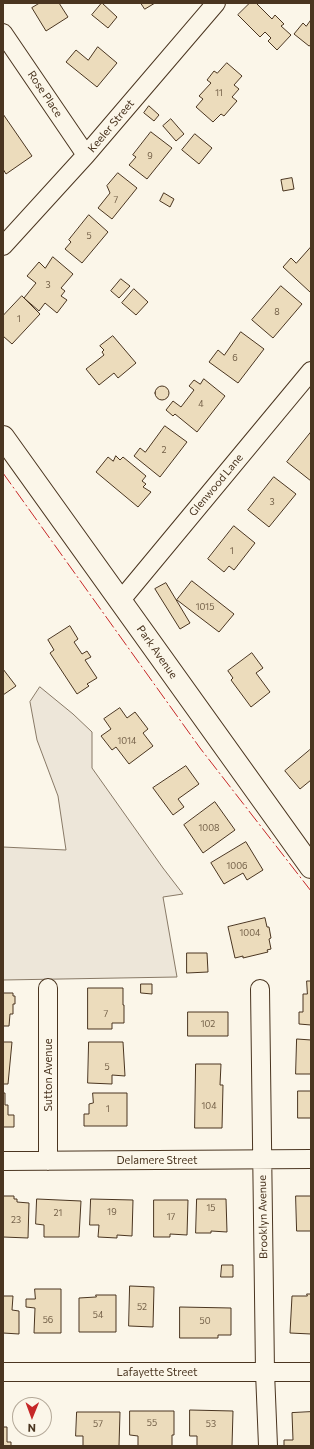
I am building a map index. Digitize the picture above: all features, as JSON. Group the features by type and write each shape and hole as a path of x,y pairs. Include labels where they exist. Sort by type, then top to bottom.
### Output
{"main road":[{"name":"Park Avenue","path":"3,437 120,600 308,855"}],"street":[{"name":"Keeler Street","path":"3,246 86,155 216,3"},
{"name":"Rose Place","path":"3,33 86,155"},
{"name":"Glenwood Lane","path":"120,600 311,371"},
{"name":"Sutton Avenue","path":"48,988 48,1161"},
{"name":"Brooklyn Avenue","path":"260,989 265,1372 268,1446"},
{"name":"Delamere Street","path":"3,1161 311,1159"},
{"name":"Lafayette Street","path":"3,1372 311,1372"}],"shaded area":[{"path":"40,687 92,732 92,768 183,894 163,897 177,977 3,980 3,847 66,850 58,796 37,740 30,702"}],"building":[{"path":"40,3 59,3 68,17 46,31 32,8"},
{"path":"102,3 117,17 108,28 92,15"},
{"path":"141,3 155,3 145,9"},
{"path":"250,3 256,3 272,19 275,15 284,24 281,26 291,35 277,50 268,41 271,38 265,32 260,37 238,15"},
{"path":"311,20 311,45 309,46 294,34 303,23 306,26"},
{"path":"98,47 117,63 97,87 66,62 76,50 88,60"},
{"path":"227,63 242,76 234,85 239,89 232,97 237,101 224,116 221,114 213,122 196,107 203,99 199,96 211,83 207,80 214,71 217,73"},
{"path":"149,106 159,115 154,121 144,113"},
{"path":"3,114 32,156 6,174 3,169"},
{"path":"171,119 184,134 176,141 163,126"},
{"path":"151,132 172,148 147,179 129,165 136,157 133,155"},
{"path":"195,134 212,148 199,164 182,150"},
{"path":"118,173 137,188 112,219 98,208 110,193 107,186"},
{"path":"292,178 294,189 283,191 281,180"},
{"path":"164,193 174,199 170,207 160,201"},
{"path":"89,215 108,232 82,263 65,249 71,242 69,240"},
{"path":"311,247 310,292 283,267 291,258 296,263"},
{"path":"53,257 73,274 61,288 65,291 61,296 67,300 57,313 45,303 39,311 24,298 36,283 27,276 39,262 45,268"},
{"path":"121,279 130,286 119,298 111,291"},
{"path":"281,286 302,304 273,338 252,320"},
{"path":"134,289 148,302 136,315 122,303"},
{"path":"22,296 40,314 12,344 3,336 3,316"},
{"path":"241,332 264,349 238,383 209,362 218,350 224,355"},
{"path":"113,336 136,363 118,378 114,373 99,385 86,369 104,355 102,352 104,350 100,346"},
{"path":"204,379 225,396 197,432 175,414 173,416 166,410 173,401 181,407 194,390 189,386 194,380 200,384"},
{"path":"159,386 165,386 169,390 169,396 165,400 159,400 155,396 155,390"},
{"path":"165,426 187,442 160,477 134,456 140,448 145,452"},
{"path":"311,432 311,481 287,462"},
{"path":"116,456 120,460 123,457 146,476 142,481 146,484 143,487 151,492 138,507 96,472 108,457 113,461"},
{"path":"274,477 296,494 269,527 248,510"},
{"path":"234,526 255,543 234,570 229,566 224,572 208,559"},
{"path":"192,581 234,614 219,632 177,600"},
{"path":"166,583 190,623 180,629 155,589"},
{"path":"70,626 78,639 74,642 82,654 87,651 91,657 85,660 97,678 87,684 89,686 77,694 50,653 54,650 48,640"},
{"path":"252,653 263,668 256,673 270,692 251,707 231,680 233,678 228,671"},
{"path":"3,669 16,686 3,695"},
{"path":"120,708 127,718 135,712 148,729 143,733 153,746 129,764 116,747 112,750 101,736 111,729 104,719"},
{"path":"310,750 311,780 300,789 285,771"},
{"path":"186,766 199,784 178,799 184,807 173,815 153,788"},
{"path":"215,802 235,830 203,853 184,825"},
{"path":"246,842 263,870 247,880 243,873 224,884 211,863"},
{"path":"265,918 267,927 269,927 271,949 267,950 268,952 243,958 243,956 235,958 228,927"},
{"path":"187,953 207,953 208,972 187,973"},
{"path":"307,981 311,981 311,1025 299,1024 299,1012 303,1012 303,994 307,994"},
{"path":"141,984 152,984 152,994 141,993"},
{"path":"88,988 123,988 124,1023 112,1023 112,1029 88,1029"},
{"path":"3,993 13,993 13,996 15,996 13,1014 10,1014 9,1026 3,1026"},
{"path":"188,1012 228,1012 228,1036 188,1036"},
{"path":"297,1039 311,1040 311,1074 296,1074"},
{"path":"3,1042 12,1042 8,1084 3,1084"},
{"path":"89,1042 123,1042 125,1076 112,1075 112,1084 88,1083"},
{"path":"196,1064 221,1064 220,1085 223,1085 222,1128 195,1128"},
{"path":"298,1091 311,1091 311,1118 298,1118"},
{"path":"3,1093 5,1093 5,1105 8,1105 8,1115 14,1115 14,1127 3,1127"},
{"path":"93,1093 127,1093 127,1126 84,1126 84,1114 89,1114 89,1104 93,1103"},
{"path":"3,1196 14,1196 14,1199 17,1199 17,1202 29,1203 28,1238 3,1237"},
{"path":"296,1196 311,1196 311,1231 297,1231"},
{"path":"37,1199 81,1201 79,1237 44,1237 44,1225 36,1224"},
{"path":"91,1199 133,1200 132,1236 117,1235 117,1238 98,1237 99,1225 90,1225"},
{"path":"197,1199 226,1199 227,1232 211,1231 211,1233 196,1233"},
{"path":"154,1200 188,1200 187,1235 170,1234 170,1237 154,1237"},
{"path":"222,1265 233,1265 233,1277 221,1277"},
{"path":"130,1286 154,1287 153,1327 129,1326"},
{"path":"35,1289 61,1289 61,1333 34,1333 35,1308 26,1307 26,1299 35,1299"},
{"path":"307,1294 311,1294 311,1334 290,1333 292,1296 307,1296"},
{"path":"96,1295 116,1295 116,1332 79,1332 79,1298 96,1297"},
{"path":"3,1296 13,1296 12,1310 19,1311 19,1334 3,1333"},
{"path":"180,1307 231,1308 231,1335 218,1335 218,1338 180,1338"},
{"path":"190,1410 233,1411 232,1446 197,1446 197,1436 190,1436"},
{"path":"130,1411 174,1411 174,1435 172,1435 172,1446 138,1446 138,1436 130,1435"},
{"path":"77,1412 120,1412 119,1446 83,1446 83,1436 76,1436"},
{"path":"311,1412 311,1446 284,1446 284,1440 293,1440 292,1413"},
{"path":"3,1427 7,1427 7,1442 11,1442 11,1446 3,1446"}],"power":[{"path":"3,473 200,748 311,891"}]}
